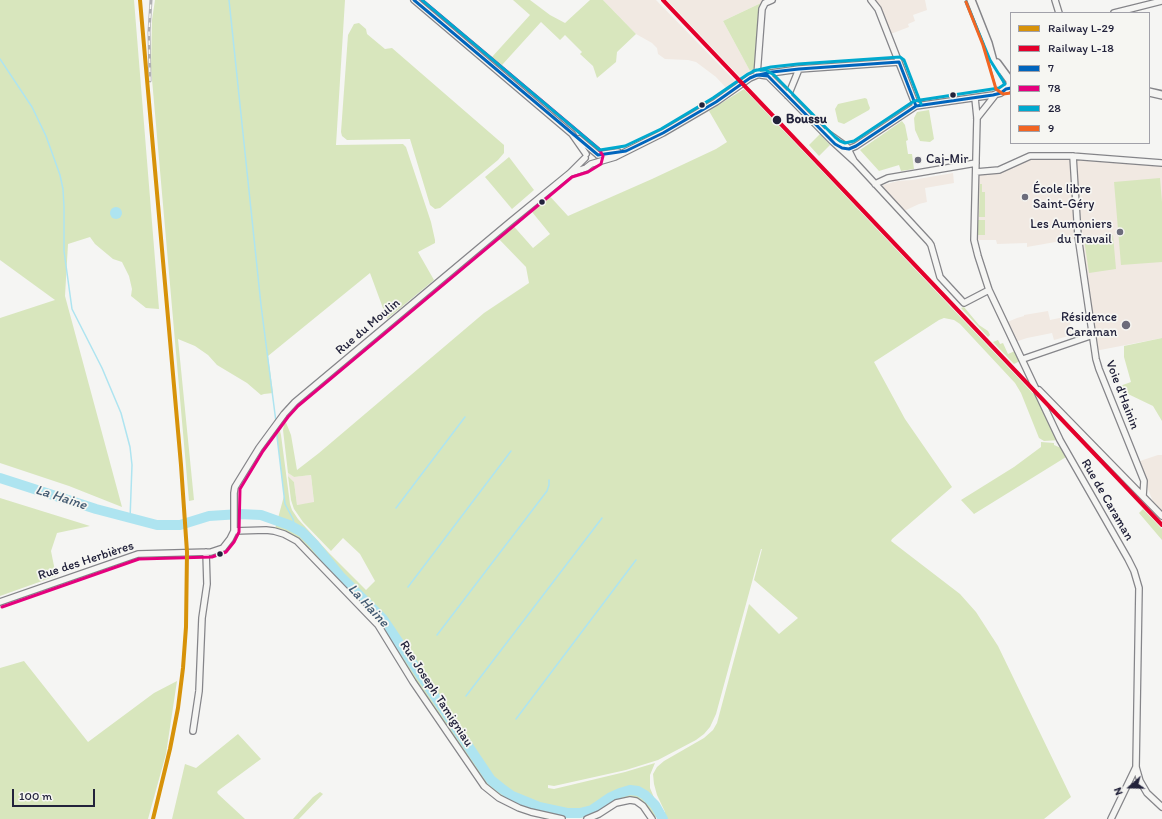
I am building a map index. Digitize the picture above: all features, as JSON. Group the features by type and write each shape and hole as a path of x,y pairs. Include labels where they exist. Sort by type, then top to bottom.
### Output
{"main road":[{"path":"971,0 990,50 1007,84"},
{"path":"1150,92 1162,95"}],"street":[{"path":"414,0 572,134 587,154 587,162 593,163 598,159 598,155 594,151 587,154"},
{"path":"772,0 765,3 762,8 757,75 768,76 855,162 929,242 940,277 964,303 989,290"},
{"path":"871,0 878,9 916,106"},
{"path":"1055,0 1059,12"},
{"path":"1118,12 1162,1"},
{"name":"Rue du Moulin","path":"570,173 586,168 593,163 610,159 663,133 716,102 757,75 799,69 899,62"},
{"path":"788,96 799,69"},
{"path":"838,146 852,149 916,106 994,95 1002,93 1007,84"},
{"path":"976,118 994,95"},
{"name":"Rue de Caraman","path":"974,98 976,118 974,240 978,256 989,290 1060,440 1128,559 1137,580 1139,595 1136,767 1145,790 1153,800 1162,807"},
{"path":"820,129 852,149 855,162"},
{"name":"Rue du Moulin","path":"598,155 626,150"},
{"name":"Rue du Moulin","path":"234,531 235,487 271,431 295,402 570,173 587,154"},
{"path":"976,172 999,170 1030,156 1073,156 1162,163"},
{"name":"Voie d'Hainin","path":"1073,156 1078,236 1099,369 1144,481 1143,496"},
{"path":"875,184 888,178 976,163"},
{"path":"1023,360 1093,336"},
{"path":"1035,385 1162,516"},
{"path":"193,731 199,691 202,618 207,584 206,552 216,551 222,548 230,539 234,531"},
{"name":"Rue Joseph Tamigniau","path":"234,531 274,531 284,534 297,541 378,625 413,682 484,786 499,798 519,808 562,819"},
{"name":"Rue des Herbières","path":"0,602 138,554 206,552"},
{"path":"1111,819 1136,767"},
{"path":"587,819 599,814 616,803 630,800 636,801 643,806 652,819"}],"shaded area":[{"path":"603,0 656,0 737,83 728,90 716,77 696,62 688,60 665,59 658,54 657,48 652,43 636,34"},
{"path":"667,0 762,0 763,2 723,21 750,71 740,77"},
{"path":"871,0 925,0 927,10 913,15 915,21 908,24 909,27 888,35"},
{"path":"1030,156 1162,163 1162,338 1095,351 1078,238 1027,247 1027,243 997,244 996,240 974,240 976,172 999,170"},
{"path":"953,173 954,183 925,188 927,202 904,211 884,190 883,185 898,181"},
{"path":"1048,311 1050,320 1069,316 1072,335 1054,340 1052,333 1015,342 1005,323 1024,315"},
{"path":"1162,455 1162,513 1154,504 1137,462"},
{"path":"288,473 294,477 311,475 314,503 297,505 294,482 288,476"}],"green space":[{"path":"0,0 134,0 159,309 146,308 131,296 132,289 129,276 122,262 113,259 95,244 90,237 68,244 65,296 122,507 69,486 0,463 0,318 55,300 0,260"},
{"path":"155,0 345,0 336,145 403,144 406,147 431,222 435,240 435,243 418,252 434,280 387,319 370,273 268,356 273,393 261,395 247,383 217,365 208,355 195,346 178,339 194,500 189,501 151,68 152,20"},
{"path":"513,0 530,0 550,15 565,23 590,0 603,0 636,34 617,52 616,62 597,78 593,66 580,54 582,52 565,35 560,40 541,22 502,65 492,57 530,15"},
{"path":"761,3 756,67 750,71 723,21"},
{"path":"359,23 366,29 367,34 385,49 392,48 504,145 504,153 498,160 440,208 435,209 430,205 410,139 347,140 342,136 341,132 348,35 354,24"},
{"path":"744,89 1043,404 1060,440 1044,441 1039,438 1021,393 1015,383 960,324 954,320 944,318 939,320 874,362 905,419 952,487 891,541 960,594 976,612 998,646 1071,797 1044,819 666,819 663,814 665,812 657,795 653,774 657,767 664,761 704,738 713,730 717,723 749,604 779,634 798,618 754,580 762,549 716,714 710,727 704,734 696,740 658,760 626,770 554,786 548,785 548,788 554,789 625,772 655,763 650,775 650,788 662,812 654,818 631,798 614,802 599,812 581,818 555,816 534,811 504,799 490,789 479,777 415,681 384,630 306,548 275,529 284,496 276,428 279,427 292,510 298,519 329,553 366,590 375,581 360,554 343,538 331,551 303,522 294,509 291,500 288,476 294,482 297,505 314,502 311,475 294,477 288,473 283,430 285,420 291,435 297,470 484,313 529,283 526,267 495,235 510,222 533,248 550,234 528,207 546,192 568,216 716,149 727,142 709,111"},
{"path":"865,98 867,99 870,108 869,110 844,124 838,122 835,109 838,104"},
{"path":"929,110 934,139 930,142 920,141 915,130 914,118 917,112"},
{"path":"902,121 905,125 908,140 906,141 908,154 912,154 914,169 901,171 899,165 879,171 860,150"},
{"path":"820,134 830,145 819,156 809,145"},
{"path":"509,157 534,190 512,209 485,177"},
{"path":"1160,178 1162,202 1162,262 1121,265 1114,182"},
{"path":"980,184 982,184 982,192 985,192 985,217 979,217"},
{"path":"978,220 985,220 985,235 978,235"},
{"path":"1113,235 1116,269 1089,273 1084,239"},
{"path":"964,307 979,325 988,331 990,335 988,337 961,308"},
{"path":"1162,338 1162,421 1153,406 1128,394 1116,391 1117,387 1131,382 1124,357 1124,346"},
{"path":"998,340 1000,344 1003,343 1008,354 1015,351 1020,361 1014,364 993,342"},
{"path":"1041,442 1054,443 1054,445 1061,448 1066,457 974,514 961,500 1014,467 1041,447"},
{"path":"0,498 90,526 57,533 51,551 56,576 0,596"},
{"path":"1143,509 1162,529 1162,540 1139,513"},
{"path":"24,661 88,742 154,693 177,681 166,754 148,819 0,819 0,668"},
{"path":"238,734 261,759 217,792 245,819 172,819 185,764 196,768"},
{"path":"320,792 323,794 299,819 293,819 313,797"}],"water":[{"path":"114,207 118,207 122,213 118,219 114,219 110,215 110,211"}],"waterway":[{"path":"229,0 261,305 276,422"},
{"path":"0,59 32,107 46,136 60,175 63,189 64,207 64,251 72,309 102,368 121,413 130,447 132,465 130,519"},
{"path":"396,508 465,417"},
{"path":"276,428 285,504 293,519 295,529"},
{"path":"408,587 511,451"},
{"name":"La Haine","path":"0,478 96,509 157,525 180,525 209,516 240,514 261,515 289,525 302,532 314,544 340,576 383,619 491,780 501,788 512,796 539,807 567,813 580,813 592,810 611,797 620,793 630,790 638,791 645,795 655,805 663,819"},
{"path":"437,635 547,491 549,480"},
{"path":"466,696 602,518"},
{"path":"516,719 636,560"}],"railway":[{"path":"150,81 149,32 151,0"}],"rail line":[{"name":"L-29","path":"140,0 181,465 187,552 186,627 178,708 170,749 153,819"},
{"name":"L-18","path":"663,0 1162,525"}],"transit line":[{"name":"7","path":"414,0 598,155 626,151 663,133 716,102 750,78 757,75 768,76 835,144 842,148 849,149 856,146 916,106 993,95 1010,88"},
{"name":"78","path":"2,607 139,559 212,557 226,552 234,542 239,532 240,489 263,451 298,406 572,177 588,172 601,164 603,156 599,149 422,0"},
{"name":"28","path":"422,0 600,150 625,146 661,129 756,70 766,70 774,75 835,137 845,143 854,141 914,101 999,88 1005,84 990,60 966,2"},
{"name":"9","path":"966,2 983,45 996,89 1003,94 1010,93"},
{"name":"28","path":"753,71 798,64 900,57 904,60 921,104"},
{"name":"7","path":"754,76 799,69 899,62 916,106"}],"place":[{"name":"Boussu","path":"777,120"},
{"name":"Caj-Mir","path":"918,160"},
{"name":"École libre Saint-Géry","path":"1025,197"},
{"name":"Les Aumoniers du Travail","path":"1120,232"},
{"name":"Résidence Caraman","path":"1126,325"}]}
